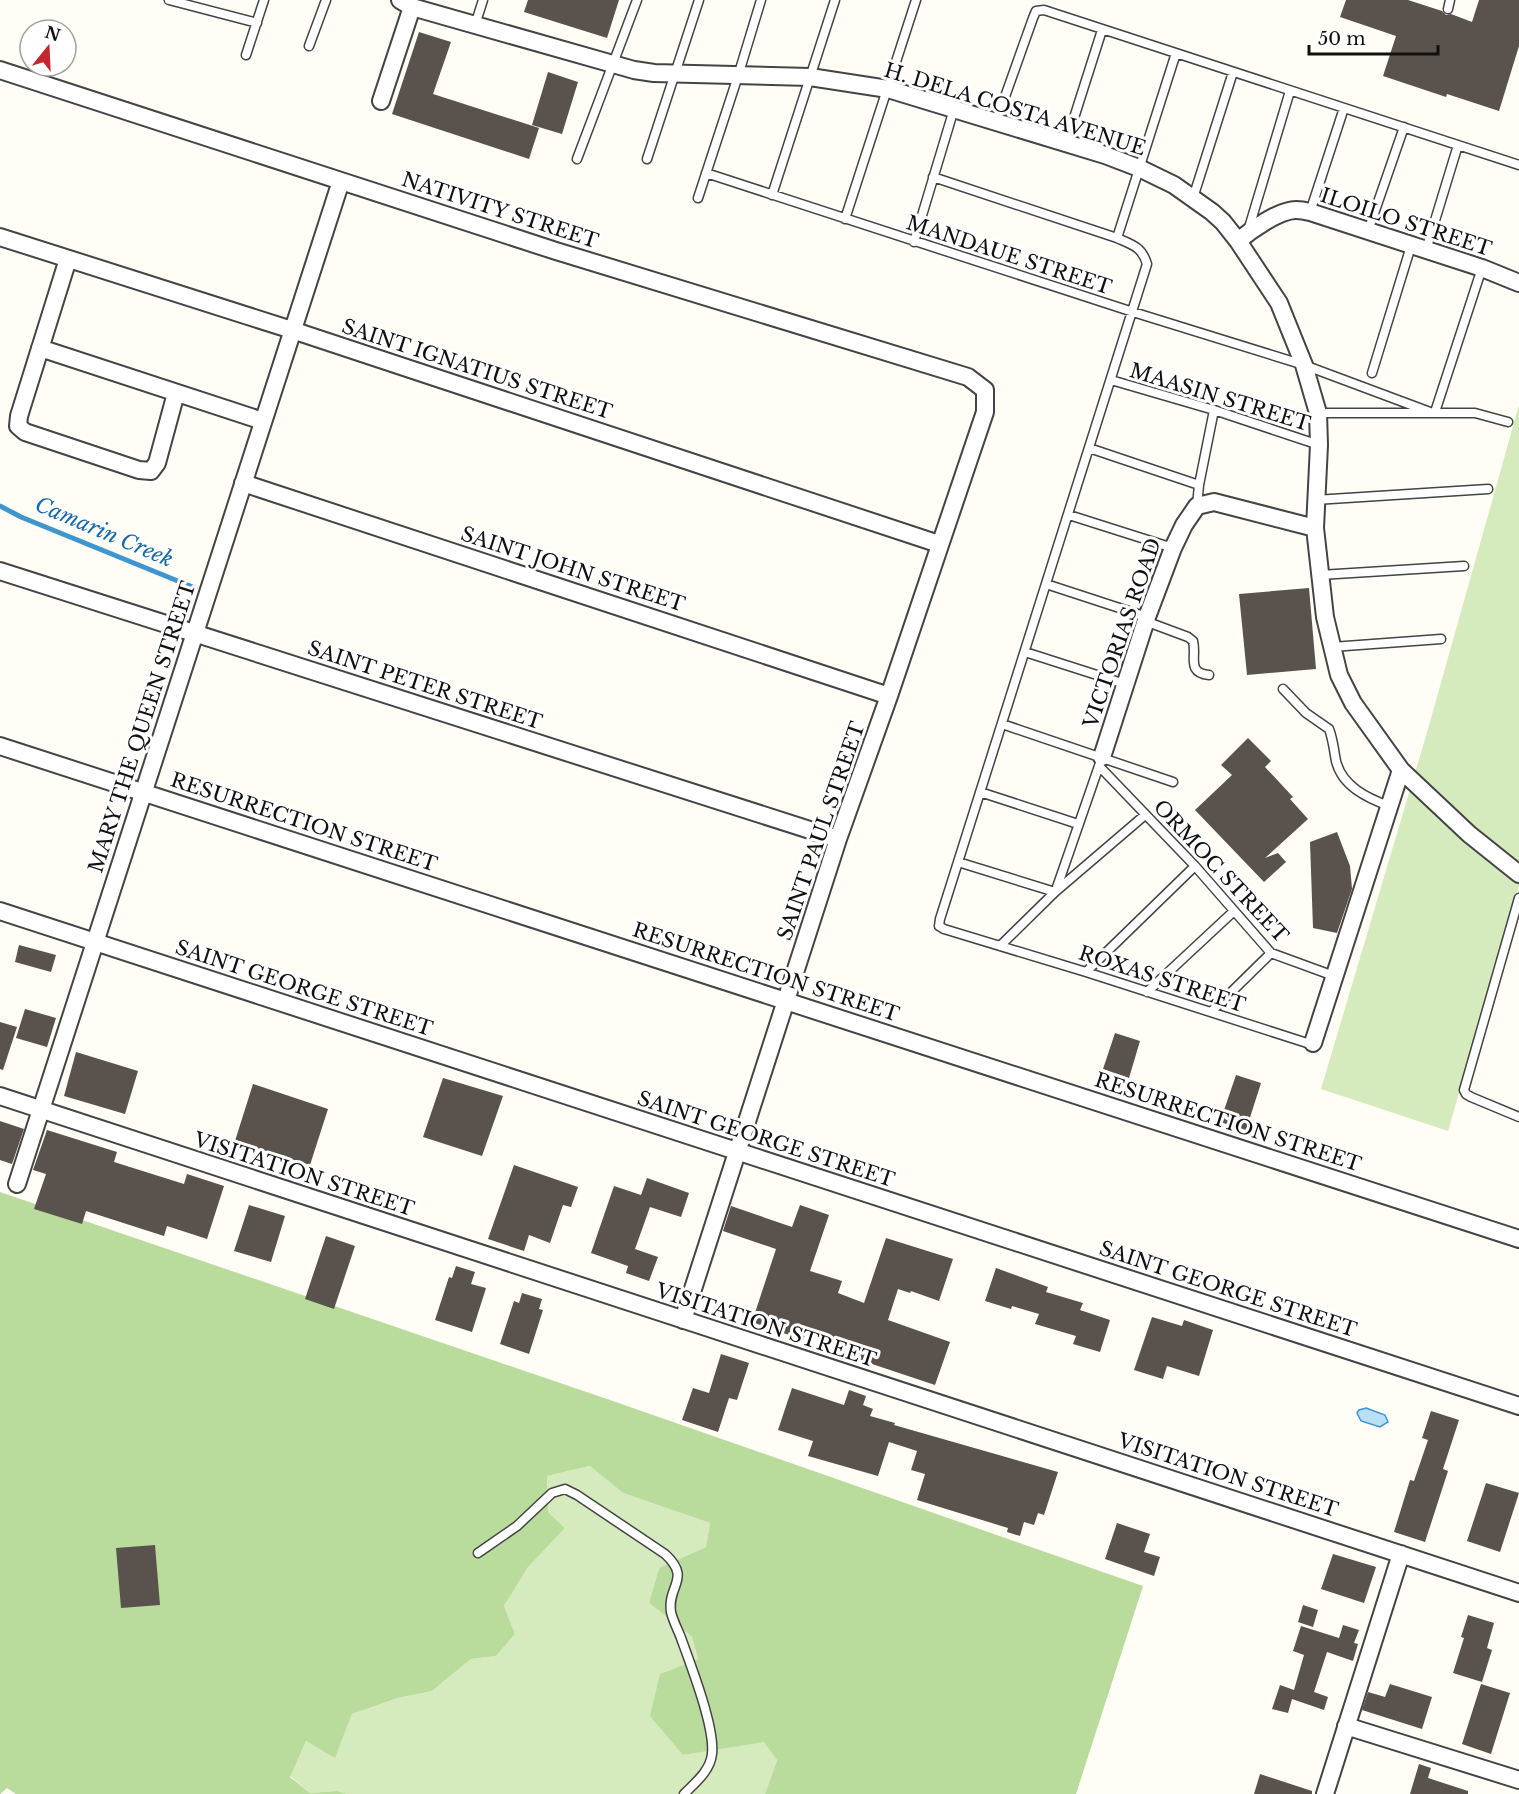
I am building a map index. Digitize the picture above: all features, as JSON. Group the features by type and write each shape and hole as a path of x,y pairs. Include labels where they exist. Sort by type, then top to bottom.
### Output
{"street":[{"name":"H. DELA COSTA AVENUE","path":"405,2 474,25 613,65 654,73 810,77 888,89 1066,143 1139,168 1193,198 1242,237 1280,303 1304,365 1317,413 1319,445 1315,528 1320,575 1331,647 1339,675 1353,703 1401,770 1469,834 1519,874"},
{"path":"381,101 405,2"},
{"name":"NATIVITY STREET","path":"0,70 556,251 968,377 986,390"},
{"name":"MARY THE QUEEN STREET","path":"17,1185 341,181"},
{"name":"ILOILO STREET","path":"1242,237 1279,214 1294,210 1310,212 1482,268 1519,283"},
{"name":"SAINT IGNATIUS STREET","path":"0,237 292,330 939,544"},
{"path":"68,259 19,416 18,426 25,432 118,464 151,471 157,462 176,393"},
{"path":"40,348 263,421"},
{"name":"SAINT PAUL STREET","path":"683,1320 838,839 985,412 986,390"},
{"name":"SAINT JOHN STREET","path":"243,483 889,696"},
{"path":"1197,506 1214,502 1315,528"},
{"name":"VICTORIAS ROAD","path":"1100,762 1146,619 1173,548 1184,525 1197,506"},
{"name":"SAINT PETER STREET","path":"0,571 838,839"},
{"name":"RESURRECTION STREET","path":"0,746 1519,1239"},
{"path":"1313,1042 1401,770"},
{"name":"SAINT GEORGE STREET","path":"0,911 1519,1406"},
{"name":"VISITATION STREET","path":"0,1096 1519,1593"},
{"path":"1325,1794 1401,1554"},
{"path":"1346,1726 1519,1780"}],"lane":[{"path":"168,0 186,2 257,23"},
{"path":"246,55 264,0"},
{"path":"309,46 326,0"},
{"path":"474,25 483,0"},
{"path":"577,159 637,0"},
{"path":"647,159 699,0"},
{"path":"698,198 761,0"},
{"path":"772,195 835,0"},
{"path":"845,219 916,0"},
{"path":"1448,9 1450,0"},
{"path":"996,122 1036,11 1044,10 1519,165"},
{"path":"1066,143 1102,30"},
{"path":"1117,237 1176,53"},
{"path":"1193,198 1233,72"},
{"path":"1242,237 1290,91"},
{"path":"1310,212 1344,108"},
{"path":"914,242 954,109"},
{"path":"1367,232 1404,127"},
{"path":"1372,373 1458,145"},
{"name":"MANDAUE STREET","path":"706,172 914,242 1304,365 1433,412"},
{"path":"933,177 1117,237 1143,253 1147,264 958,862 1055,892"},
{"path":"1433,412 1482,268"},
{"name":"MAASIN STREET","path":"1112,380 1214,410 1319,445"},
{"path":"1197,506 1214,410"},
{"path":"1317,413 1475,413 1508,422"},
{"path":"1089,448 1199,485"},
{"path":"1315,500 1488,489"},
{"path":"1069,515 1173,548"},
{"path":"1320,575 1464,566"},
{"path":"1046,584 1146,619 1188,637 1193,641 1193,663 1196,671 1209,675"},
{"path":"1331,647 1442,639"},
{"path":"1025,652 1125,684"},
{"path":"1283,689 1306,713 1329,729 1336,763 1348,782 1360,792 1389,806"},
{"path":"1002,724 1100,762 1173,782"},
{"path":"1055,892 1100,762"},
{"name":"ORMOC STREET","path":"1100,762 1272,953 1334,976"},
{"path":"980,792 1077,824"},
{"path":"1000,946 1055,892 1145,814"},
{"name":"ROXAS STREET","path":"958,862 939,919 939,926 944,929 1307,1043 1313,1042"},
{"path":"1086,972 1195,866"},
{"path":"1519,898 1464,1090 1471,1097 1519,1117"},
{"path":"1147,992 1234,911"},
{"path":"1211,1012 1272,953"},
{"path":"478,1553 517,1526 552,1493 565,1489 665,1554 676,1564 679,1577 671,1598 672,1614 713,1737 712,1757 705,1773 684,1794"}],"green space":[{"path":"1519,405 1519,886 1448,1131 1321,1089 1428,729"},
{"path":"0,1192 610,1400 1143,1586 1076,1794 765,1794 777,1760 764,1742 683,1755 650,1716 660,1674 698,1659 692,1637 649,1603 659,1568 706,1547 710,1523 623,1493 590,1466 547,1476 548,1512 565,1528 527,1568 504,1606 515,1634 496,1656 471,1659 432,1691 398,1698 352,1714 335,1758 306,1741 290,1777 310,1793 337,1791 348,1794 16,1794 7,1788 0,1794"},
{"path":"590,1466 623,1493 710,1523 706,1547 659,1568 649,1603 692,1637 698,1659 660,1674 683,1755 764,1741 777,1760 765,1794 348,1794 337,1791 310,1793 290,1776 306,1741 335,1757 352,1714 398,1698 432,1691 471,1659 496,1656 515,1634 504,1606 526,1568 565,1528 548,1512 547,1476"}],"water":[{"path":"1366,1408 1385,1415 1388,1422 1380,1427 1361,1421 1357,1413"}],"building":[{"path":"528,0 619,0 607,38 524,12"},
{"path":"1346,0 1408,0 1442,11 1446,15 1451,14 1472,22 1479,0 1519,0 1519,46 1499,111 1447,94 1446,97 1383,76 1396,36 1340,17"},
{"path":"419,32 451,42 433,94 539,128 529,159 392,114"},
{"path":"548,72 578,82 562,134 532,125"},
{"path":"1309,588 1316,669 1247,675 1239,594"},
{"path":"1248,738 1271,761 1265,767 1293,797 1290,799 1308,819 1265,858 1278,853 1286,862 1264,882 1195,810 1232,775 1221,765"},
{"path":"1337,832 1350,866 1352,889 1337,933 1313,928 1310,842"},
{"path":"19,945 56,955 51,972 15,962"},
{"path":"25,1009 56,1018 47,1047 16,1038"},
{"path":"0,1022 17,1027 3,1070 0,1069"},
{"path":"1115,1033 1140,1041 1129,1078 1103,1069"},
{"path":"76,1052 138,1071 125,1114 64,1096"},
{"path":"1236,1075 1261,1083 1246,1130 1220,1122"},
{"path":"443,1078 503,1096 482,1156 423,1137"},
{"path":"253,1084 328,1109 310,1165 235,1141"},
{"path":"0,1121 24,1129 12,1164 0,1160"},
{"path":"47,1130 117,1152 114,1162 184,1184 187,1174 224,1186 207,1239 167,1226 164,1236 86,1211 82,1224 34,1209 46,1174 33,1170"},
{"path":"514,1165 578,1187 571,1207 563,1205 550,1243 529,1235 524,1251 488,1239"},
{"path":"647,1178 689,1193 681,1217 650,1207 635,1249 658,1257 649,1281 626,1273 628,1266 591,1253 614,1186 641,1195"},
{"path":"249,1205 285,1216 271,1262 234,1251"},
{"path":"800,1205 829,1215 810,1271 842,1281 838,1293 864,1303 886,1238 953,1259 939,1301 898,1289 888,1320 950,1342 935,1385 860,1360 861,1354 805,1335 803,1340 752,1322 776,1249 723,1231 731,1206 792,1227"},
{"path":"326,1236 355,1246 334,1309 305,1299"},
{"path":"456,1266 475,1272 471,1284 486,1288 472,1332 435,1320 449,1277 452,1278"},
{"path":"996,1268 1048,1287 1046,1292 1083,1303 1080,1310 1110,1320 1100,1352 1073,1344 1076,1336 1035,1324 1039,1314 985,1301"},
{"path":"522,1293 542,1299 539,1309 543,1310 529,1354 500,1344 514,1301 519,1303"},
{"path":"1152,1317 1182,1326 1184,1320 1213,1330 1199,1376 1167,1366 1163,1379 1134,1370"},
{"path":"721,1354 749,1363 737,1400 729,1398 718,1432 682,1420 693,1388 709,1393"},
{"path":"792,1388 844,1405 849,1390 866,1396 863,1405 873,1409 870,1416 1058,1472 1044,1515 1038,1513 1034,1525 1024,1522 1020,1536 1007,1532 1008,1528 917,1500 925,1474 911,1470 917,1451 889,1442 878,1476 808,1456 813,1441 778,1430"},
{"path":"1431,1411 1459,1420 1443,1469 1448,1471 1425,1542 1394,1532 1410,1480 1414,1481 1428,1440 1422,1438"},
{"path":"1486,1483 1519,1493 1500,1552 1467,1541"},
{"path":"1117,1523 1150,1534 1144,1552 1160,1557 1154,1576 1105,1559"},
{"path":"155,1545 160,1605 121,1608 116,1548"},
{"path":"1333,1554 1376,1567 1364,1603 1321,1589"},
{"path":"1303,1605 1318,1610 1313,1627 1298,1622"},
{"path":"1468,1615 1494,1623 1487,1648 1492,1650 1482,1682 1453,1673 1464,1638 1461,1637"},
{"path":"1343,1625 1359,1630 1354,1643 1358,1644 1353,1661 1327,1652 1314,1692 1328,1697 1324,1710 1292,1699 1288,1713 1272,1709 1280,1685 1294,1690 1304,1655 1293,1651 1301,1626 1339,1638"},
{"path":"1390,1684 1432,1697 1422,1729 1362,1710 1368,1692 1385,1697"},
{"path":"1481,1684 1510,1693 1491,1754 1462,1744"},
{"path":"1419,1764 1431,1768 1428,1778 1468,1791 1468,1794 1410,1794"},
{"path":"1260,1774 1312,1791 1312,1794 1254,1794"}],"waterway":[{"name":"Camarin Creek","path":"0,506 21,517 195,588"}]}
